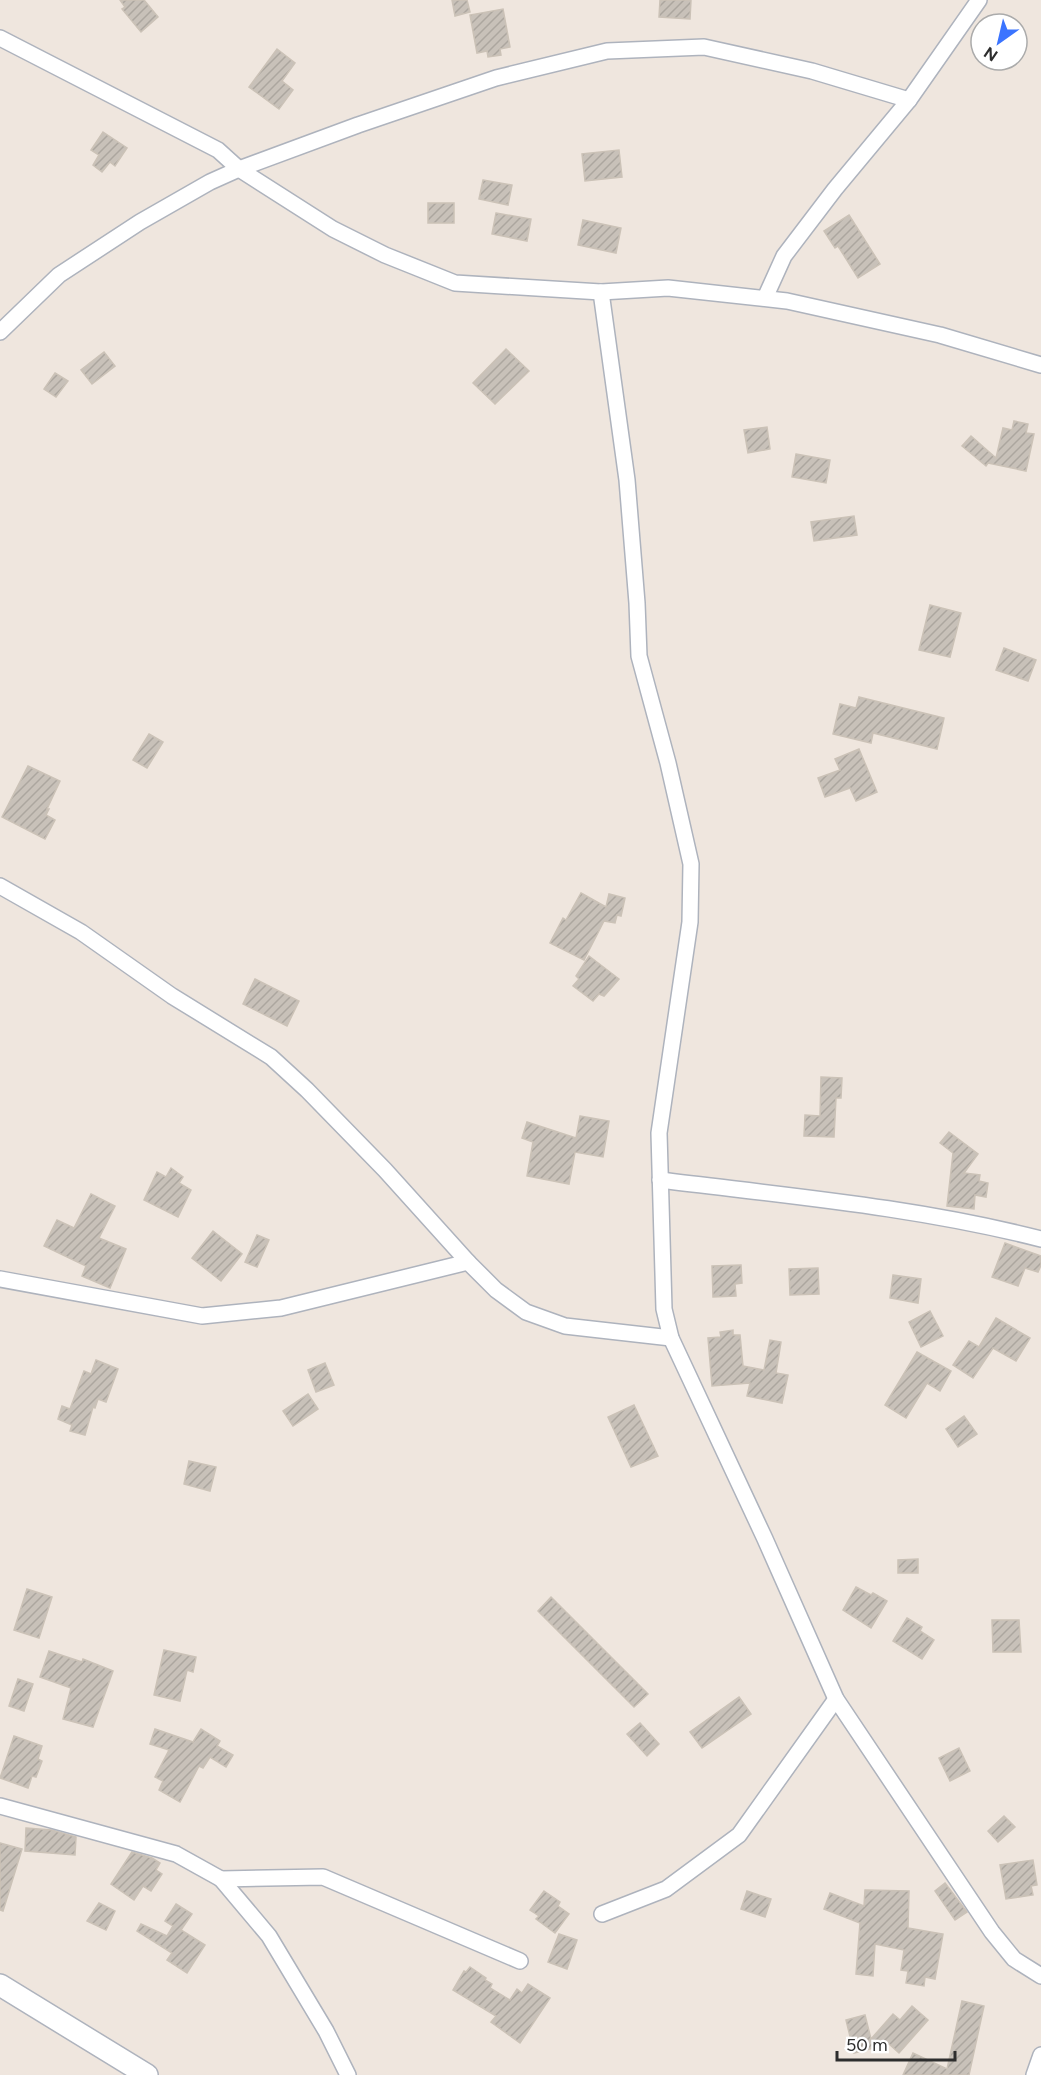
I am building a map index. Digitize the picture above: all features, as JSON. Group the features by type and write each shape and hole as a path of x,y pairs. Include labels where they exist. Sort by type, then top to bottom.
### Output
{"street":[{"path":"765,298 784,256 835,189 909,100 979,0"},
{"path":"0,38 218,150 239,169 333,229 385,255 455,283 601,292 668,288 787,301 940,335 1041,365"},
{"path":"0,332 59,275 140,222 210,182 358,125 496,78 607,51 704,47 812,71 909,100"},
{"path":"601,292 627,480 639,656 692,864 690,922 659,1133 664,1309 670,1338 765,1539 836,1699 992,1932 1014,1959 1041,1976"},
{"path":"0,886 81,932 172,996 271,1058 385,1170 496,1290 525,1312 565,1326 670,1338"},
{"path":"660,1180 906,1210 986,1225 1041,1239"},
{"path":"0,1279 202,1316 281,1308 468,1262"},
{"path":"602,1914 666,1889 739,1835 836,1699"},
{"path":"0,1806 176,1854 221,1879 269,1936 326,2031 348,2075"},
{"path":"221,1879 323,1877 520,1961"},
{"path":"0,1985 147,2075"},
{"path":"1034,2075 1041,2055"}],"building":[{"path":"120,0 144,0 158,17 141,32 122,9 125,7"},
{"path":"452,0 467,0 470,12 455,16"},
{"path":"660,0 691,0 690,19 659,17"},
{"path":"503,9 510,47 500,49 501,55 488,57 487,51 477,53 470,15"},
{"path":"277,49 295,63 282,81 293,90 279,109 249,87"},
{"path":"103,132 127,148 115,166 110,162 102,172 93,165 99,155 91,150"},
{"path":"619,150 622,177 585,181 582,154"},
{"path":"483,180 512,185 508,205 479,199"},
{"path":"428,203 454,203 454,223 428,223"},
{"path":"496,213 531,219 527,241 492,234"},
{"path":"849,215 880,264 858,278 838,246 835,248 824,231"},
{"path":"583,220 621,228 616,253 578,245"},
{"path":"506,349 529,371 495,404 473,383"},
{"path":"104,352 115,366 92,384 81,370"},
{"path":"55,373 68,381 56,397 44,389"},
{"path":"1014,421 1028,424 1026,433 1034,434 1026,471 988,463 986,466 962,446 971,436 996,458 1003,428 1012,430"},
{"path":"767,427 770,449 748,453 744,430"},
{"path":"796,454 830,460 826,483 792,477"},
{"path":"854,516 857,535 814,541 811,522"},
{"path":"930,605 961,613 950,657 919,650"},
{"path":"1004,648 1036,660 1028,681 996,670"},
{"path":"859,697 944,718 937,749 873,733 871,743 833,734 840,704 856,708"},
{"path":"149,734 163,742 147,768 133,760"},
{"path":"859,749 877,792 856,801 850,788 825,797 818,778 840,770 835,759"},
{"path":"28,766 60,781 47,809 49,809 46,815 55,820 45,839 2,817"},
{"path":"581,893 606,907 609,894 625,898 621,916 617,915 615,923 604,921 584,960 550,943 563,918 566,920"},
{"path":"589,956 619,979 604,996 599,994 593,1001 573,986 579,979 576,976"},
{"path":"255,979 299,1001 287,1026 243,1004"},
{"path":"821,1077 842,1078 841,1098 836,1098 834,1137 804,1136 805,1115 820,1116"},
{"path":"580,1116 609,1121 603,1157 575,1152 569,1184 527,1176 533,1142 522,1138 527,1122 576,1138"},
{"path":"949,1132 978,1154 964,1173 980,1175 979,1181 988,1183 986,1197 975,1195 974,1209 947,1206 953,1153 940,1143"},
{"path":"171,1168 183,1177 179,1183 191,1190 178,1217 144,1200 157,1172 166,1177"},
{"path":"91,1194 115,1206 99,1238 126,1249 110,1288 82,1276 86,1266 44,1246 57,1220 74,1228"},
{"path":"213,1231 242,1254 221,1281 192,1258"},
{"path":"257,1235 269,1240 257,1267 245,1262"},
{"path":"1005,1243 1041,1256 1038,1272 1025,1268 1018,1286 992,1277"},
{"path":"741,1265 742,1283 735,1284 736,1296 713,1297 712,1266"},
{"path":"818,1268 819,1294 790,1295 789,1269"},
{"path":"893,1275 921,1279 918,1303 890,1298"},
{"path":"930,1311 943,1336 921,1347 909,1322"},
{"path":"996,1318 1030,1338 1016,1361 993,1348 973,1378 953,1365 969,1341 979,1347"},
{"path":"733,1330 733,1335 740,1335 743,1366 764,1370 770,1340 781,1342 776,1373 788,1375 782,1403 747,1396 750,1383 712,1386 708,1338 721,1337 720,1332"},
{"path":"917,1352 951,1371 940,1391 927,1383 906,1418 885,1405"},
{"path":"96,1360 118,1369 106,1402 98,1399 95,1408 93,1407 85,1435 70,1431 72,1425 58,1419 62,1406 70,1409 84,1371 91,1374"},
{"path":"325,1363 334,1385 316,1392 308,1370"},
{"path":"308,1394 318,1409 293,1426 283,1411"},
{"path":"634,1405 658,1456 631,1467 608,1417"},
{"path":"964,1416 977,1434 958,1447 946,1429"},
{"path":"189,1461 216,1467 210,1491 184,1484"},
{"path":"918,1559 918,1573 898,1573 898,1560"},
{"path":"856,1587 887,1601 871,1628 843,1610"},
{"path":"27,1589 52,1597 39,1638 14,1630"},
{"path":"551,1597 648,1694 634,1707 538,1611"},
{"path":"907,1618 922,1627 920,1631 934,1640 922,1659 893,1641"},
{"path":"992,1620 1019,1620 1021,1652 993,1652"},
{"path":"164,1650 196,1657 193,1672 187,1670 180,1701 154,1695"},
{"path":"49,1651 82,1662 83,1659 113,1671 93,1727 63,1719 71,1688 40,1677"},
{"path":"18,1679 33,1684 24,1711 9,1706"},
{"path":"739,1697 751,1714 702,1748 690,1732"},
{"path":"640,1723 659,1744 647,1756 627,1734"},
{"path":"155,1729 193,1742 201,1729 220,1741 217,1746 233,1755 226,1767 210,1757 203,1768 199,1766 180,1802 159,1790 163,1781 155,1777 169,1750 150,1744"},
{"path":"14,1736 42,1746 38,1759 42,1761 36,1777 32,1776 28,1788 0,1778"},
{"path":"959,1748 970,1771 950,1781 939,1758"},
{"path":"1004,1816 1015,1827 998,1842 988,1831"},
{"path":"26,1828 52,1830 76,1837 75,1855 25,1851"},
{"path":"0,1843 22,1849 3,1911 0,1910"},
{"path":"132,1852 160,1863 156,1870 162,1874 151,1891 143,1886 134,1900 111,1884"},
{"path":"1033,1860 1037,1885 1031,1886 1033,1895 1006,1899 1000,1865"},
{"path":"945,1883 967,1912 955,1920 935,1891"},
{"path":"865,1890 909,1891 908,1928 943,1934 935,1979 925,1977 924,1986 906,1983 908,1971 901,1970 904,1950 875,1944 873,1976 856,1974 860,1923 824,1909 830,1893 864,1906"},
{"path":"544,1891 560,1902 558,1906 569,1914 555,1933 536,1919 539,1916 530,1910"},
{"path":"747,1891 771,1899 765,1917 741,1909"},
{"path":"99,1903 115,1911 106,1930 87,1921"},
{"path":"176,1904 192,1914 181,1930 205,1945 187,1973 167,1960 172,1953 137,1931 141,1924 167,1936 173,1926 165,1921"},
{"path":"559,1934 577,1940 567,1969 548,1962"},
{"path":"470,1967 492,1984 490,1988 510,2000 517,1989 522,1993 528,1984 550,1998 520,2043 491,2022 496,2016 453,1990 464,1971 466,1972"},
{"path":"962,2001 984,2006 969,2075 903,2075 913,2053 947,2069"},
{"path":"912,2006 928,2020 899,2053 889,2044 854,2053 846,2020 865,2015 871,2039 893,2014 900,2020"}]}
